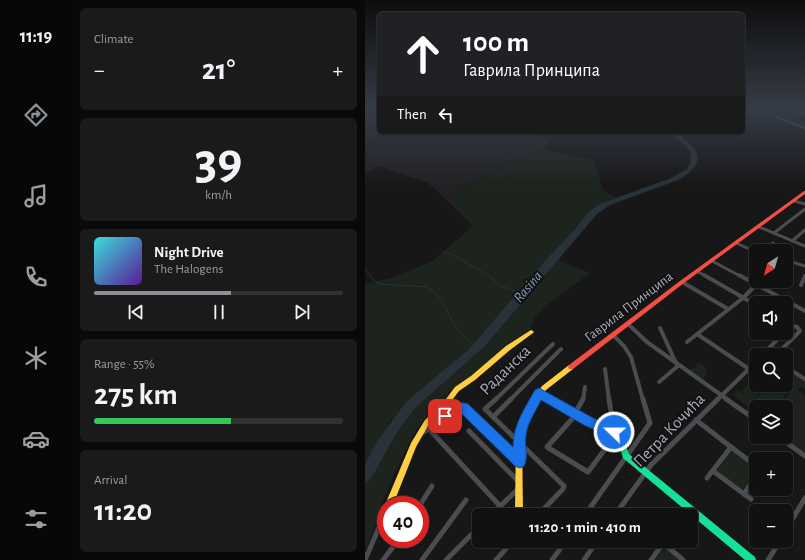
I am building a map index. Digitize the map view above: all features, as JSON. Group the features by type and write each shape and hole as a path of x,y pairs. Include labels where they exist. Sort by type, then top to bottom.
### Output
{"street":[{"name":"Гаврила Принципа","path":"519,508 519,434 539,393 549,382 805,192"},
{"path":"794,201 805,204"},
{"path":"774,233 805,209"},
{"path":"759,227 805,246"},
{"path":"793,241 805,230"},
{"path":"736,243 749,249"},
{"path":"712,261 749,281"},
{"path":"793,262 805,266"},
{"path":"698,272 749,301"},
{"path":"801,285 805,276"},
{"path":"682,282 728,309"},
{"path":"687,342 754,288"},
{"path":"763,288 805,311"},
{"path":"628,324 643,339 749,415"},
{"path":"793,326 797,327 800,331 793,338"},
{"path":"660,328 678,365"},
{"path":"393,496 418,434 427,422 445,405 457,388 473,378 508,348 531,332"},
{"path":"697,334 749,369"},
{"path":"590,508 625,456 648,429 650,423 631,357 624,346 613,335"},
{"path":"769,348 777,340"},
{"path":"783,348 791,340"},
{"name":"Раданска","path":"545,508 563,489 564,486 485,409 553,344"},
{"name":"Раданска","path":"493,417 561,349"},
{"path":"659,382 678,365"},
{"path":"585,387 585,397 575,415 547,447 588,472 614,432 605,369"},
{"name":"Петра Кочића","path":"620,508 646,472 696,420 749,369"},
{"path":"793,371 805,379"},
{"path":"539,393 575,415 614,432 621,438 625,456 690,507 753,560"},
{"path":"418,434 429,429 461,406 520,462"},
{"path":"696,420 749,461"},
{"path":"429,429 500,506 518,489"},
{"path":"469,431 518,481"},
{"path":"789,444 805,456"},
{"path":"707,478 731,447"},
{"path":"713,471 751,499"},
{"path":"426,496 432,486"},
{"path":"744,494 749,486"},
{"path":"793,518 805,498"},
{"path":"422,560 466,500"},
{"path":"365,560 377,532"},
{"path":"446,560 472,534"},
{"path":"383,560 392,548"},
{"path":"496,560 507,548"},
{"path":"552,560 561,548"},
{"path":"584,560 592,548"},
{"path":"651,560 660,548"},
{"path":"670,548 683,560"},
{"path":"769,560 776,548"}],"shaded area":[{"path":"365,134 540,134 549,144 529,158 510,163 456,209 428,183 379,166 365,174"},
{"path":"541,149 594,160 603,190 617,198 600,204 588,212 577,227 543,263 469,349 419,391 390,422 377,441 365,464 365,284 392,278 433,261 473,226 456,209 459,205 457,193 464,187 510,163 529,158"},
{"path":"558,260 590,273 546,306 538,314 531,329 512,342 472,376 456,387 448,394 442,405 417,428 397,467 385,496 377,496 377,519 365,552 365,485 375,472 397,432 414,409 485,346"},
{"path":"700,363 707,369 704,379 699,378 688,370 697,367 696,364"},
{"path":"793,374 805,381 805,389 801,387 797,390 803,393 793,403 793,400 785,400 790,393 788,392 793,392"},
{"path":"749,383 749,392 761,392 753,400 741,391"},
{"path":"738,390 753,400 749,400 748,407 733,395"},
{"path":"763,392 788,392 781,400 755,400"},
{"path":"800,394 805,395 805,453 793,444 793,402"},
{"path":"730,452 734,452 749,464 749,479 743,489 740,489 719,474 717,470"},
{"path":"664,548 666,548 679,560 655,560"}],"water":[{"name":"Rasina","path":"675,134 681,134 686,142 696,151 698,156 697,161 692,170 678,180 610,205 597,214 485,346 414,409 397,432 375,472 365,485 365,464 377,441 407,401 469,349 543,263 577,227 588,212 600,204 671,178 687,169 690,164 691,153"}],"waterway":[{"name":"Rasina","path":"443,252 453,255 489,276 499,285 519,293"},
{"path":"365,269 373,280 381,284 426,287 432,291 441,300 460,332 474,345"}],"traffic: fast":[{"path":"539,393 575,415 620,436 626,456 752,560"}],"traffic: slow":[{"path":"393,496 413,445 427,422 445,405 457,389 473,378 508,348 531,332"},
{"path":"519,508 519,434 531,407 544,388 571,367"}],"traffic: jam":[{"path":"571,367 682,282 805,192"}],"route":[{"path":"445,416 459,406 463,407 520,462 519,434 539,393 588,422 614,432"}]}
